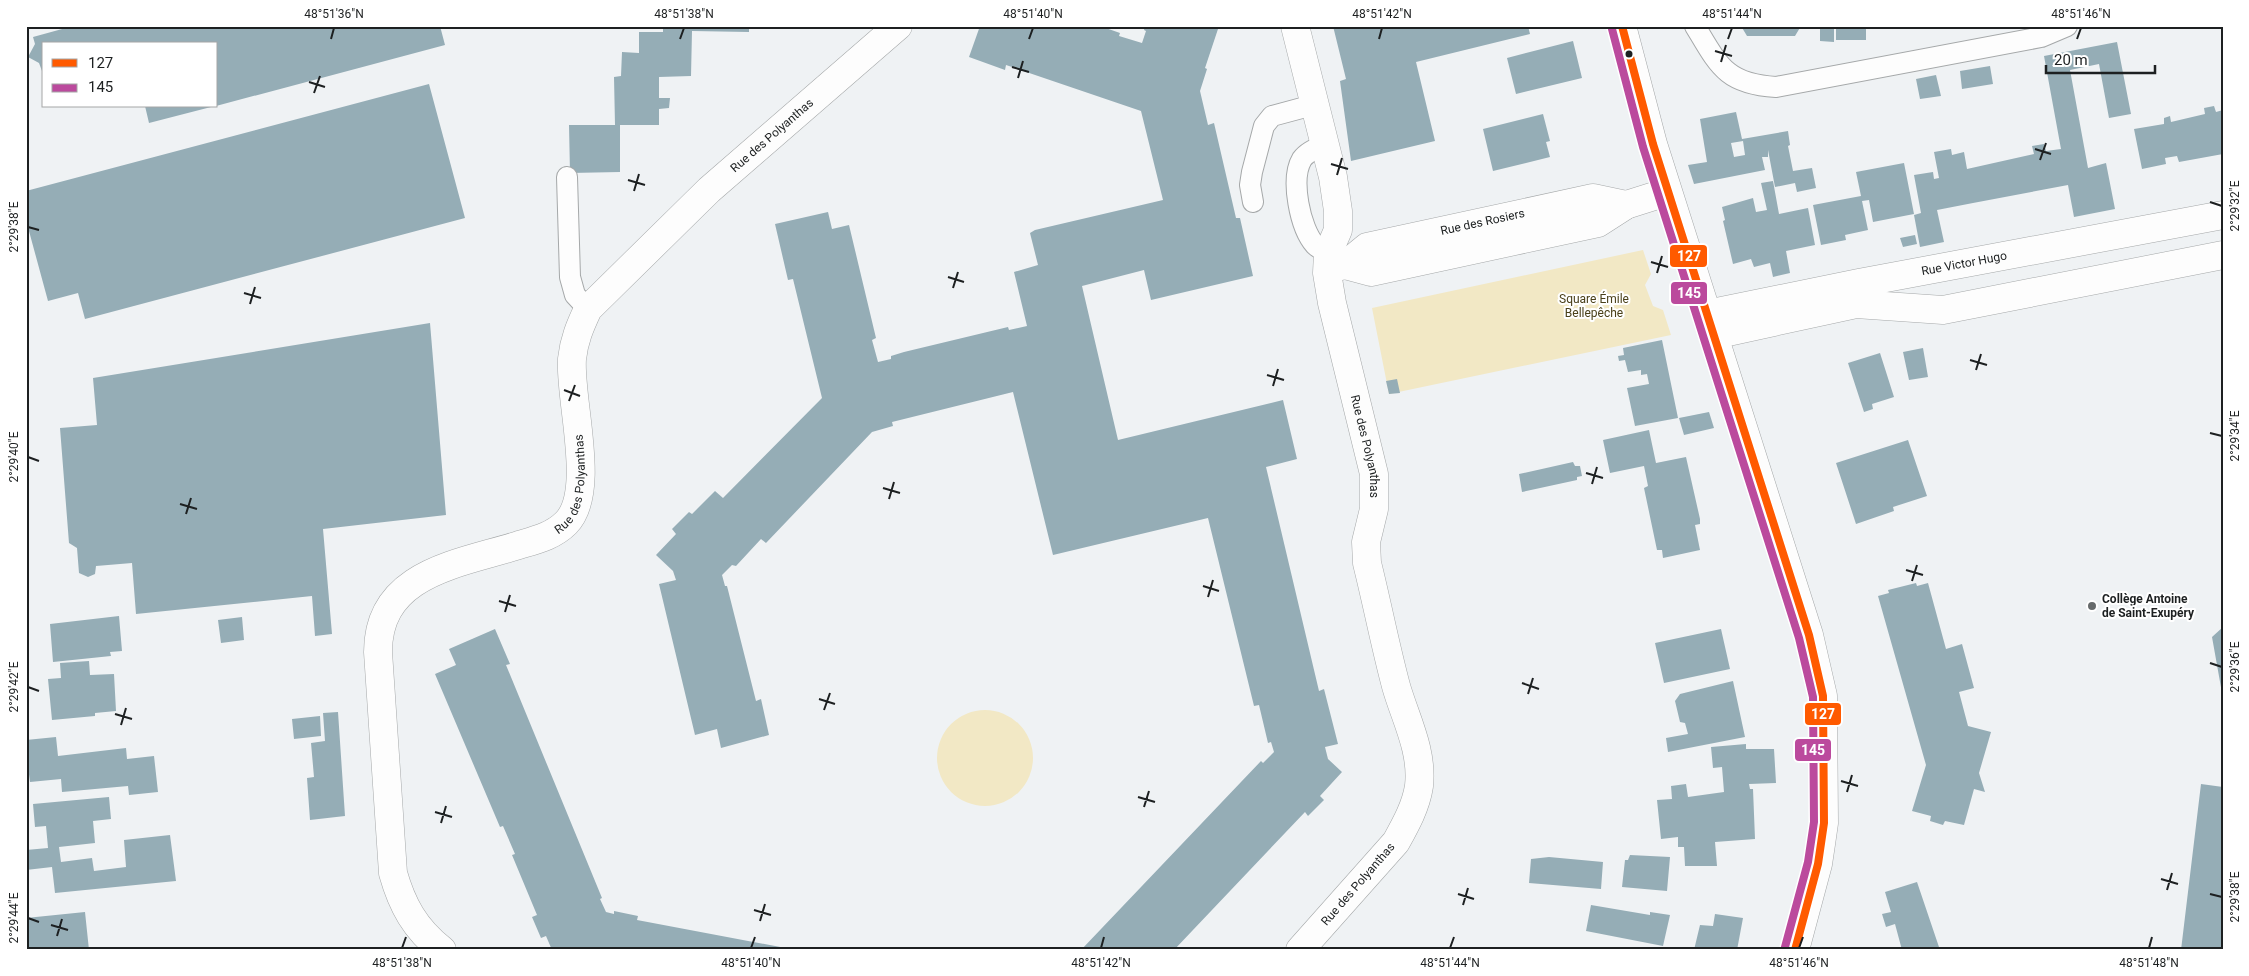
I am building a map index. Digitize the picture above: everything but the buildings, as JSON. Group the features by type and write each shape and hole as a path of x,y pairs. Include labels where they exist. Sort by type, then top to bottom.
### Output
{"street":[{"name":"Rue des Polyanthas","path":"442,950 419,930 399,895 393,873 378,635 383,617 402,591 418,580 441,569 546,537 568,522 575,509 579,495 580,460 572,360 576,332 588,309 709,190 898,26"},
{"path":"1295,26 1333,177 1338,211 1334,262"},
{"path":"1622,26 1652,144 1808,635 1823,696 1824,822 1818,864 1795,950"},
{"name":"Rue des Rosiers","path":"1334,262 1371,272 1598,224 1626,205 1668,192"},
{"name":"Rue Victor Hugo","path":"1710,325 1859,282 2223,215"},
{"path":"1710,325 1753,325 1856,304 1943,310 2223,255"},
{"name":"Rue des Polyanthas","path":"1300,950 1396,842 1407,823 1416,801 1419,784 1418,760 1411,727 1396,687 1367,563 1366,542 1374,509 1374,474 1332,303 1334,262"}],"lane":[{"path":"1695,26 1711,54 1723,69 1738,80 1753,86 1776,88 2041,37 2067,26"},
{"path":"1253,202 1250,186 1252,172 1264,126 1272,116 1314,105"},
{"path":"1325,144 1309,152 1303,158 1298,170 1297,196 1309,235 1315,246 1334,262"},
{"path":"567,177 570,277 575,294 588,309"}],"green space":[{"name":"Square Émile Bellepêche","path":"1643,250 1651,274 1645,285 1653,306 1663,310 1671,335 1389,394 1372,308"},
{"path":"985,710 1003,714 1019,724 1029,740 1033,758 1029,776 1019,792 1003,802 985,806 967,802 951,792 941,776 937,758 941,740 951,724 967,714"}],"transit line":[{"name":"127","path":"1622,26 1653,144 1809,635 1823,696 1824,823 1818,864 1795,950"},
{"name":"145","path":"1612,29 1643,147 1799,638 1813,697 1814,822 1808,862 1785,947"}],"place":[{"name":"Collège Antoine de Saint-Exupéry","path":"2092,606"}]}
